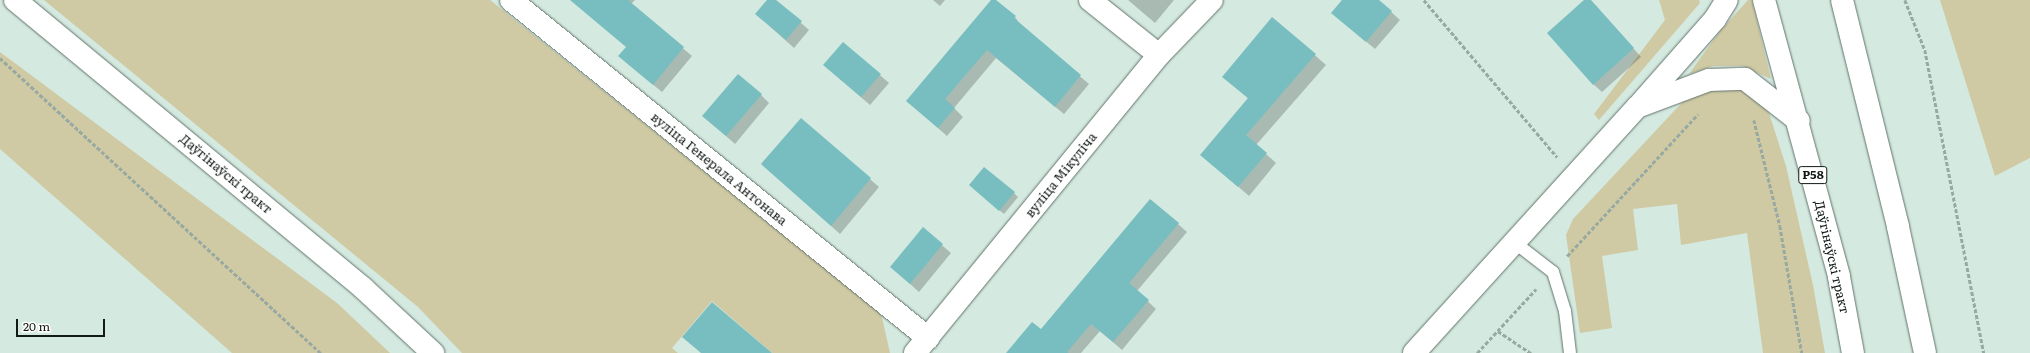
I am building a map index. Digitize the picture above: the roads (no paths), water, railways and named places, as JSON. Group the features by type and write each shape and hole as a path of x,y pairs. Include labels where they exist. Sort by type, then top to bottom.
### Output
{"street":[{"name":"Даўгінаўскі тракт","path":"15,0 362,288 433,353"},
{"name":"вуліца Генерала Антонава","path":"511,0 921,346"},
{"path":"1090,0 1159,55"},
{"name":"вуліца Мікуліча","path":"921,346 1159,55 1212,0"},
{"path":"1414,353 1638,107 1715,19 1727,0"},
{"name":"Даўгінаўскі тракт","path":"1764,0 1799,121 1840,277 1853,353"},
{"path":"1842,0 1898,227 1925,353"},
{"path":"1638,107 1709,80 1745,79 1799,121"}],"lane":[{"path":"1514,242 1552,272 1565,311 1570,353"}]}
